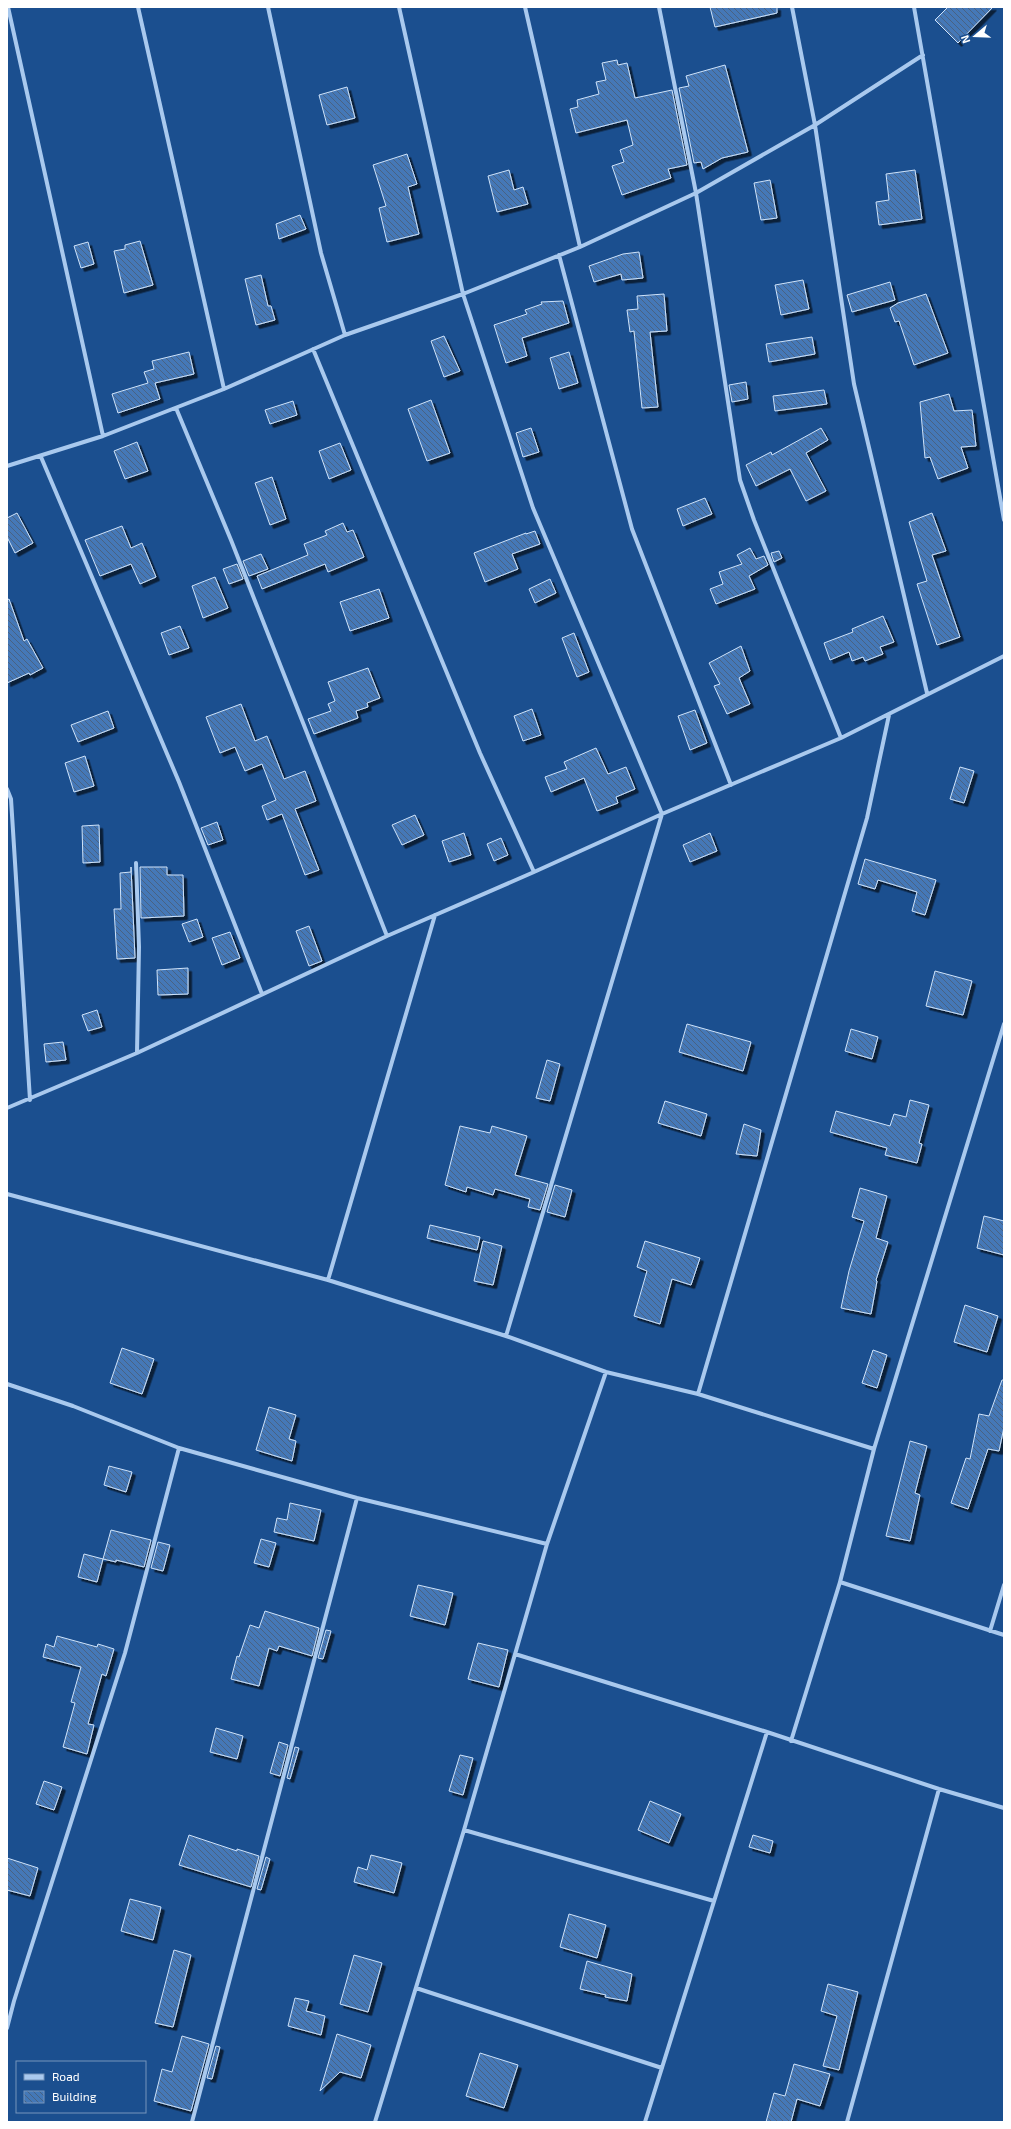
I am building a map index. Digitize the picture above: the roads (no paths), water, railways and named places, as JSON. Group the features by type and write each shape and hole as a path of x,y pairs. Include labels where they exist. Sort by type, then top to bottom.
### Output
{"street":[{"path":"8,7 103,436"},
{"path":"138,7 224,389"},
{"path":"268,7 321,253 345,335"},
{"path":"398,7 463,294 532,508 662,814 506,1336"},
{"path":"525,7 580,247"},
{"path":"660,7 696,193 740,480 754,520 841,738"},
{"path":"792,7 815,125 854,384 927,693"},
{"path":"914,7 1004,520"},
{"path":"7,466 41,457 103,436 224,389 345,335 463,294 580,247 696,193 815,125 923,55"},
{"path":"559,255 632,529 731,784"},
{"path":"313,349 480,753 534,872"},
{"path":"176,408 231,540 387,936"},
{"path":"41,457 179,782 262,994"},
{"path":"7,1108 30,1100 137,1053 387,936 662,814 841,738 890,715 927,693 1004,656"},
{"path":"698,1394 867,818 890,715"},
{"path":"7,789 11,799 30,1100"},
{"path":"136,863 138,947 137,1053"},
{"path":"328,1280 436,915"},
{"path":"791,1741 840,1582 874,1449 1004,1024"},
{"path":"7,1194 328,1280 506,1336 606,1372 698,1394 874,1449"},
{"path":"375,2122 464,1830 547,1544 606,1372"},
{"path":"7,1384 73,1406 179,1448 357,1498 547,1544"},
{"path":"7,2028 125,1653 179,1448"},
{"path":"192,2122 357,1498"},
{"path":"840,1582 1004,1635"},
{"path":"990,1631 1004,1585"},
{"path":"515,1654 767,1732 939,1789 1004,1808"},
{"path":"645,2122 767,1732"},
{"path":"847,2122 939,1789"},
{"path":"464,1830 714,1901"},
{"path":"416,1988 662,2068"}]}
